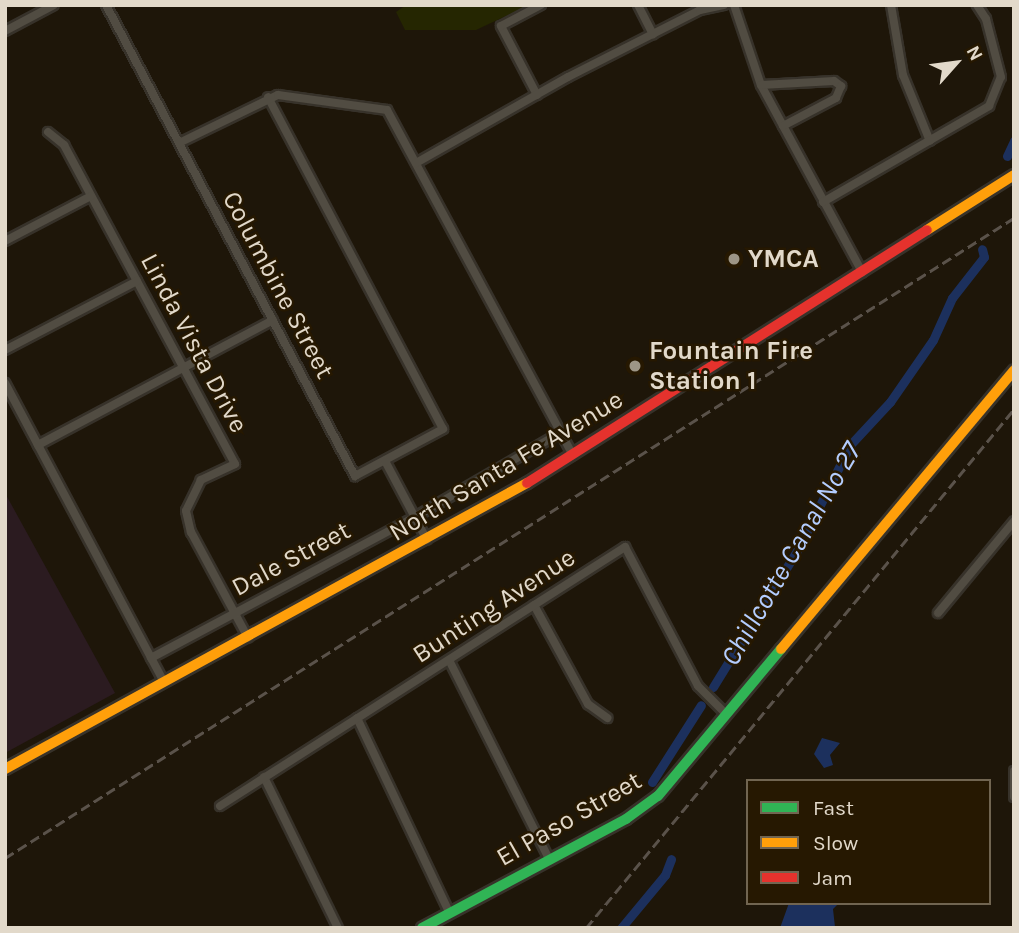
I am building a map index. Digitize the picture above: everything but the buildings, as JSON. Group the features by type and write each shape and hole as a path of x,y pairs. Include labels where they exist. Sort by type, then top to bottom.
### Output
{"main road":[{"name":"North Santa Fe Avenue","path":"5,769 427,540 573,455 1014,175"},
{"name":"El Paso Street","path":"422,928 645,807 669,785 1014,370"}],"street":[{"path":"5,31 54,5"},
{"name":"Columbine Street","path":"106,5 355,476 385,461"},
{"path":"537,95 501,26 541,5"},
{"path":"638,5 653,34"},
{"path":"416,163 653,34 700,10 723,5"},
{"path":"734,5 761,85 862,272"},
{"path":"891,5 904,75 930,141"},
{"path":"823,202 982,111 998,92 999,69 977,5"},
{"path":"761,85 834,81 841,86 836,98 783,126"},
{"path":"268,97 443,429 385,461 427,540"},
{"path":"179,143 268,97 387,110 573,455"},
{"name":"Linda Vista Drive","path":"48,132 64,145 234,464 201,480 186,510 191,532 248,638"},
{"path":"5,241 91,196"},
{"path":"5,351 136,281"},
{"path":"38,445 273,320"},
{"path":"5,383 164,682"},
{"name":"Dale Street","path":"151,657 415,517 560,433"},
{"path":"938,613 1014,521"},
{"name":"Bunting Avenue","path":"220,806 625,547 698,686 726,714"},
{"path":"534,605 588,705 607,718"},
{"path":"449,660 548,859"},
{"path":"357,718 449,912"},
{"path":"1014,771 1014,797"},
{"path":"264,778 338,928"}],"shaded area":[{"path":"5,493 115,693 5,753"}],"green space":[{"path":"406,5 529,5 476,30 405,30 396,12"}],"water":[{"path":"822,738 840,743 830,755 833,765 824,768 814,754"},
{"path":"788,905 837,905 833,909 835,927 780,928"}],"waterway":[{"name":"Chillcotte Canal No 27","path":"1007,156 1014,141"},
{"name":"Chillcotte Canal No 27","path":"713,687 798,549 850,445 890,402 933,340 952,298 984,257 982,249"},
{"name":"Chillcotte Canal No 27","path":"652,782 701,705"},
{"name":"Chillcotte Canal No 27","path":"621,928 665,875 671,859"}],"railway":[{"path":"5,858 1014,218"},
{"path":"586,928 1014,409"}],"traffic: fast":[{"path":"422,928 626,819 658,796 781,649"}],"traffic: slow":[{"path":"927,230 1014,175"},
{"path":"781,649 1014,370"},
{"path":"5,769 527,483"}],"traffic: jam":[{"path":"527,483 927,230"}],"place":[{"name":"YMCA","path":"734,259"},
{"name":"Fountain Fire Station 1","path":"635,366"}]}
